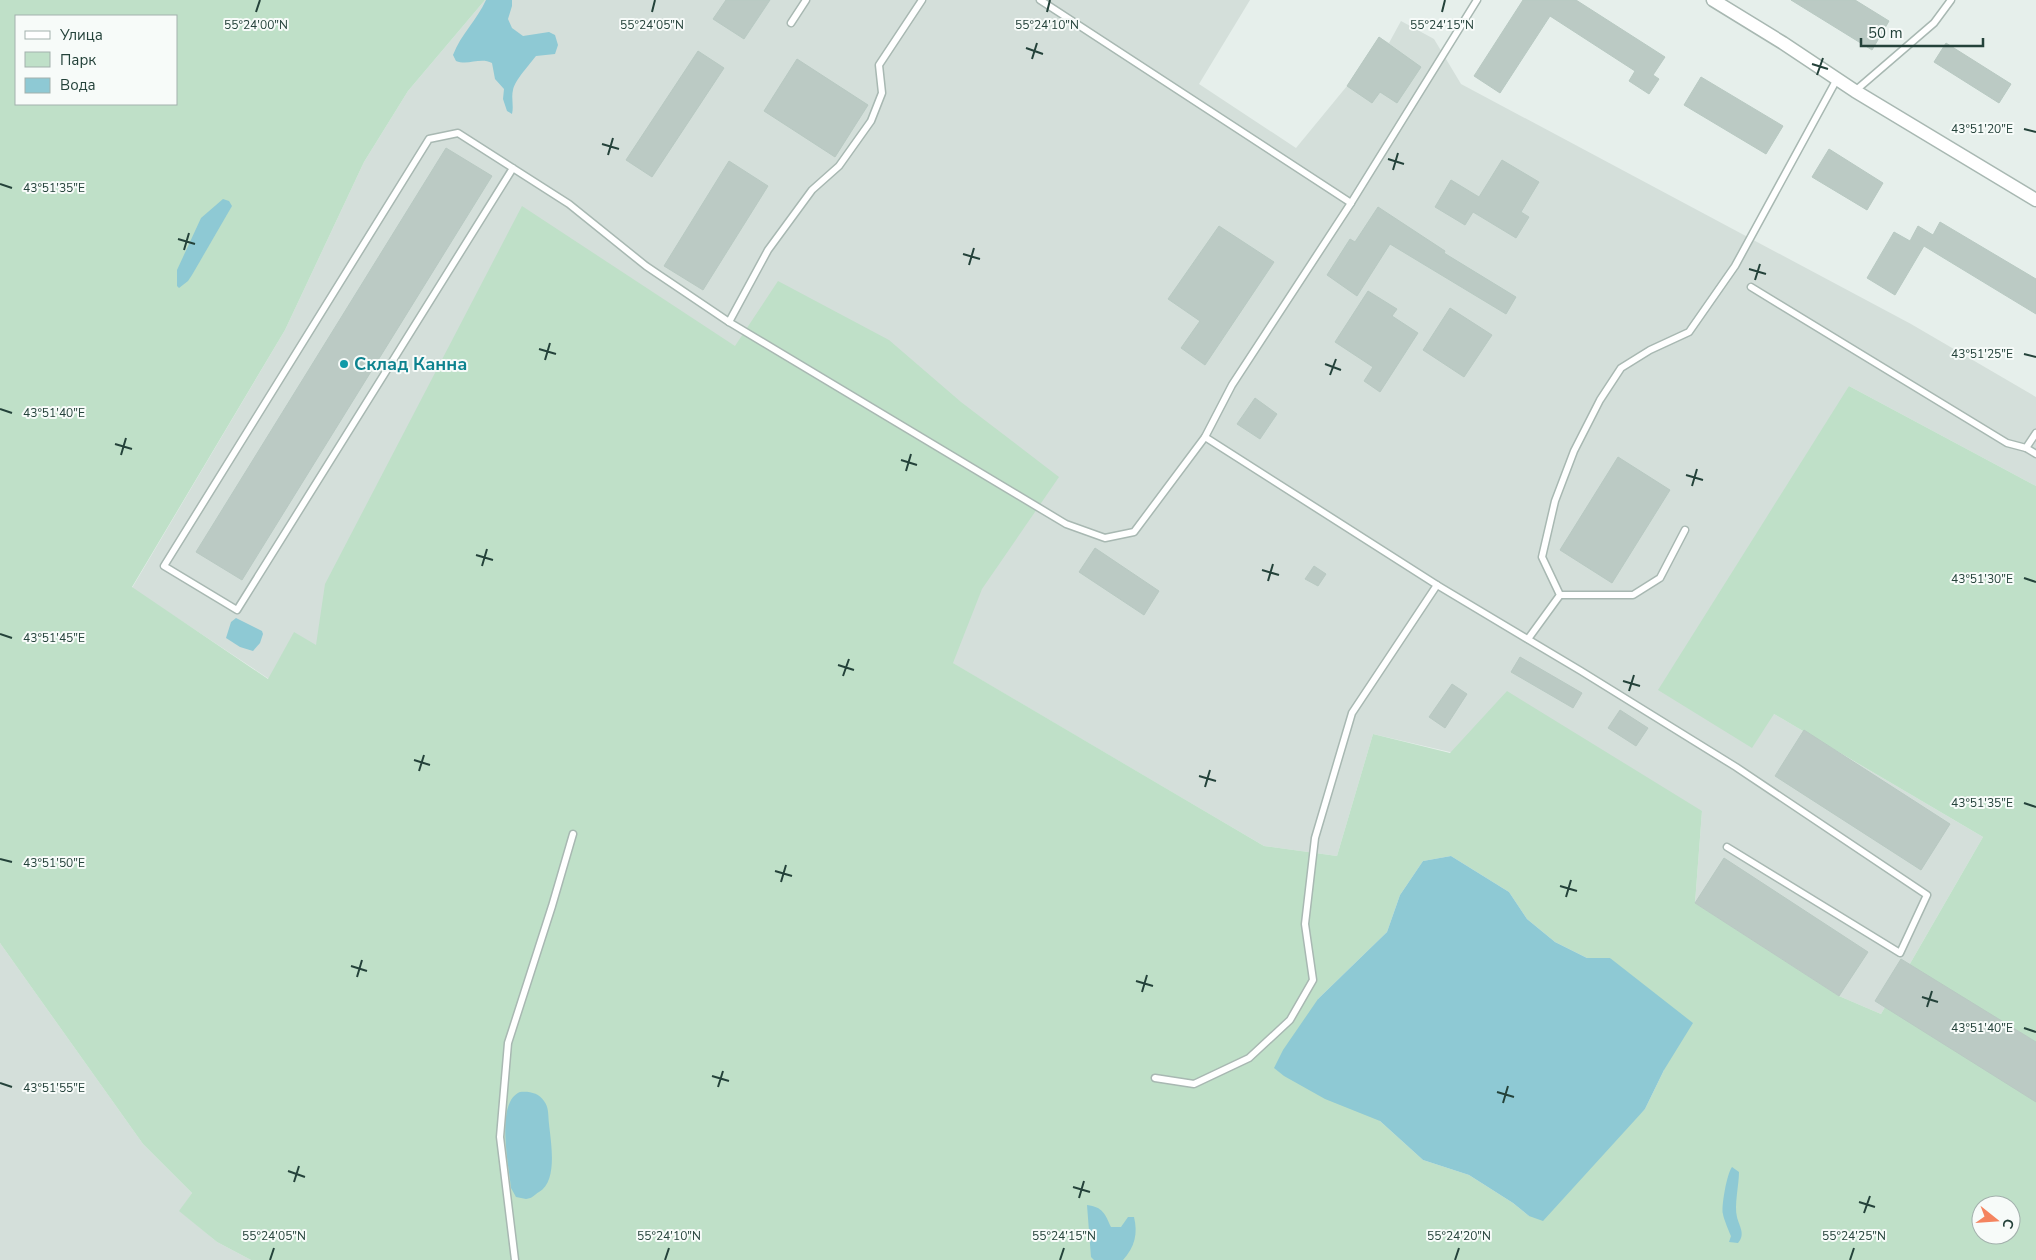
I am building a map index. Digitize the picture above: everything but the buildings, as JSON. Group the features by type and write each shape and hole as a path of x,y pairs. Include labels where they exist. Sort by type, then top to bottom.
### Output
{"street":[{"path":"1713,0 1783,43 1855,91 2036,200"}],"lane":[{"path":"791,23 806,0"},
{"path":"729,322 768,250 812,190 839,166 871,121 882,93 879,65 922,0"},
{"path":"1040,0 1350,203"},
{"path":"512,168 237,610 164,566 429,139 458,133 569,204 646,266 729,322 1066,524 1104,538 1134,532 1206,437 1232,385 1478,0"},
{"path":"1855,91 1934,24 1951,0"},
{"path":"1560,595 1542,557 1555,501 1574,451 1600,400 1621,368 1650,350 1689,332 1735,266 1837,79"},
{"path":"1751,287 2007,443 2026,448 2036,454"},
{"path":"2026,448 2036,434"},
{"path":"1206,437 1437,586 1528,639 1736,767 1927,895 1900,952 1727,847"},
{"path":"1560,595 1633,595 1660,578 1685,530"},
{"path":"1155,1078 1194,1084 1249,1058 1290,1020 1313,980 1305,924 1314,838 1352,713 1437,586"},
{"path":"1528,639 1560,595"},
{"path":"515,1260 500,1137 508,1043 573,834"}],"shaded area":[{"path":"485,0 1250,0 1199,84 1296,148 1347,86 1379,37 1389,43 1401,21 1434,39 1461,84 1911,324 2036,397 2036,486 1849,386 1774,714 1983,837 1881,1014 1839,996 1695,903 1702,811 1373,734 1337,856 1264,846 857,607 679,876 294,633 269,679 132,588 285,330 364,162 408,91"},
{"path":"0,943 143,1144 192,1193 180,1211 217,1242 251,1260 0,1260"}],"green space":[{"path":"0,0 485,0 408,91 364,162 285,330 132,587 268,679 294,632 316,645 325,584 522,206 735,346 778,281 889,340 961,402 1059,477 982,589 953,663 1264,846 1337,856 1373,734 1450,753 1507,691 1702,811 1695,903 1839,996 1881,1014 1983,837 1774,714 1752,748 1658,690 1849,386 2036,486 2036,1260 251,1260 217,1242 179,1211 192,1193 143,1144 0,943","holes":["1451,856 1509,892 1527,919 1555,942 1587,958 1610,958 1664,1070 1645,1109 1529,1216 1513,1203 1469,1175 1423,1160 1380,1121 1318,999 1387,932 1400,895 1423,861"]}],"water":[{"path":"486,0 512,0 508,19 512,28 523,36 549,32 555,35 558,45 555,54 536,56 514,86 512,114 507,111 503,99 504,89 495,79 492,63 488,61 460,62 456,61 453,55 460,40"},
{"path":"223,199 229,201 232,206 192,275 179,288 177,286 177,270 201,218"},
{"path":"236,618 262,631 260,643 253,651 240,647 226,638 231,622"},
{"path":"1451,856 1509,892 1527,919 1555,942 1587,958 1610,958 1693,1023 1664,1070 1645,1109 1543,1221 1529,1216 1513,1203 1469,1175 1423,1160 1380,1121 1325,1099 1284,1076 1274,1068 1283,1050 1318,999 1387,932 1400,895 1423,861"},
{"path":"520,1092 537,1094 546,1103 552,1151 551,1171 545,1187 526,1199 516,1197 511,1188 505,1136 508,1108 512,1098"},
{"path":"1732,1167 1739,1172 1736,1212 1742,1236 1738,1243 1729,1242 1731,1236 1723,1210 1726,1183"},
{"path":"1087,1205 1100,1209 1111,1227 1121,1227 1128,1217 1134,1217 1136,1229 1133,1245 1123,1260 1094,1260 1091,1257"}],"place":[{"name":"Склад Канна","path":"344,364"}]}
